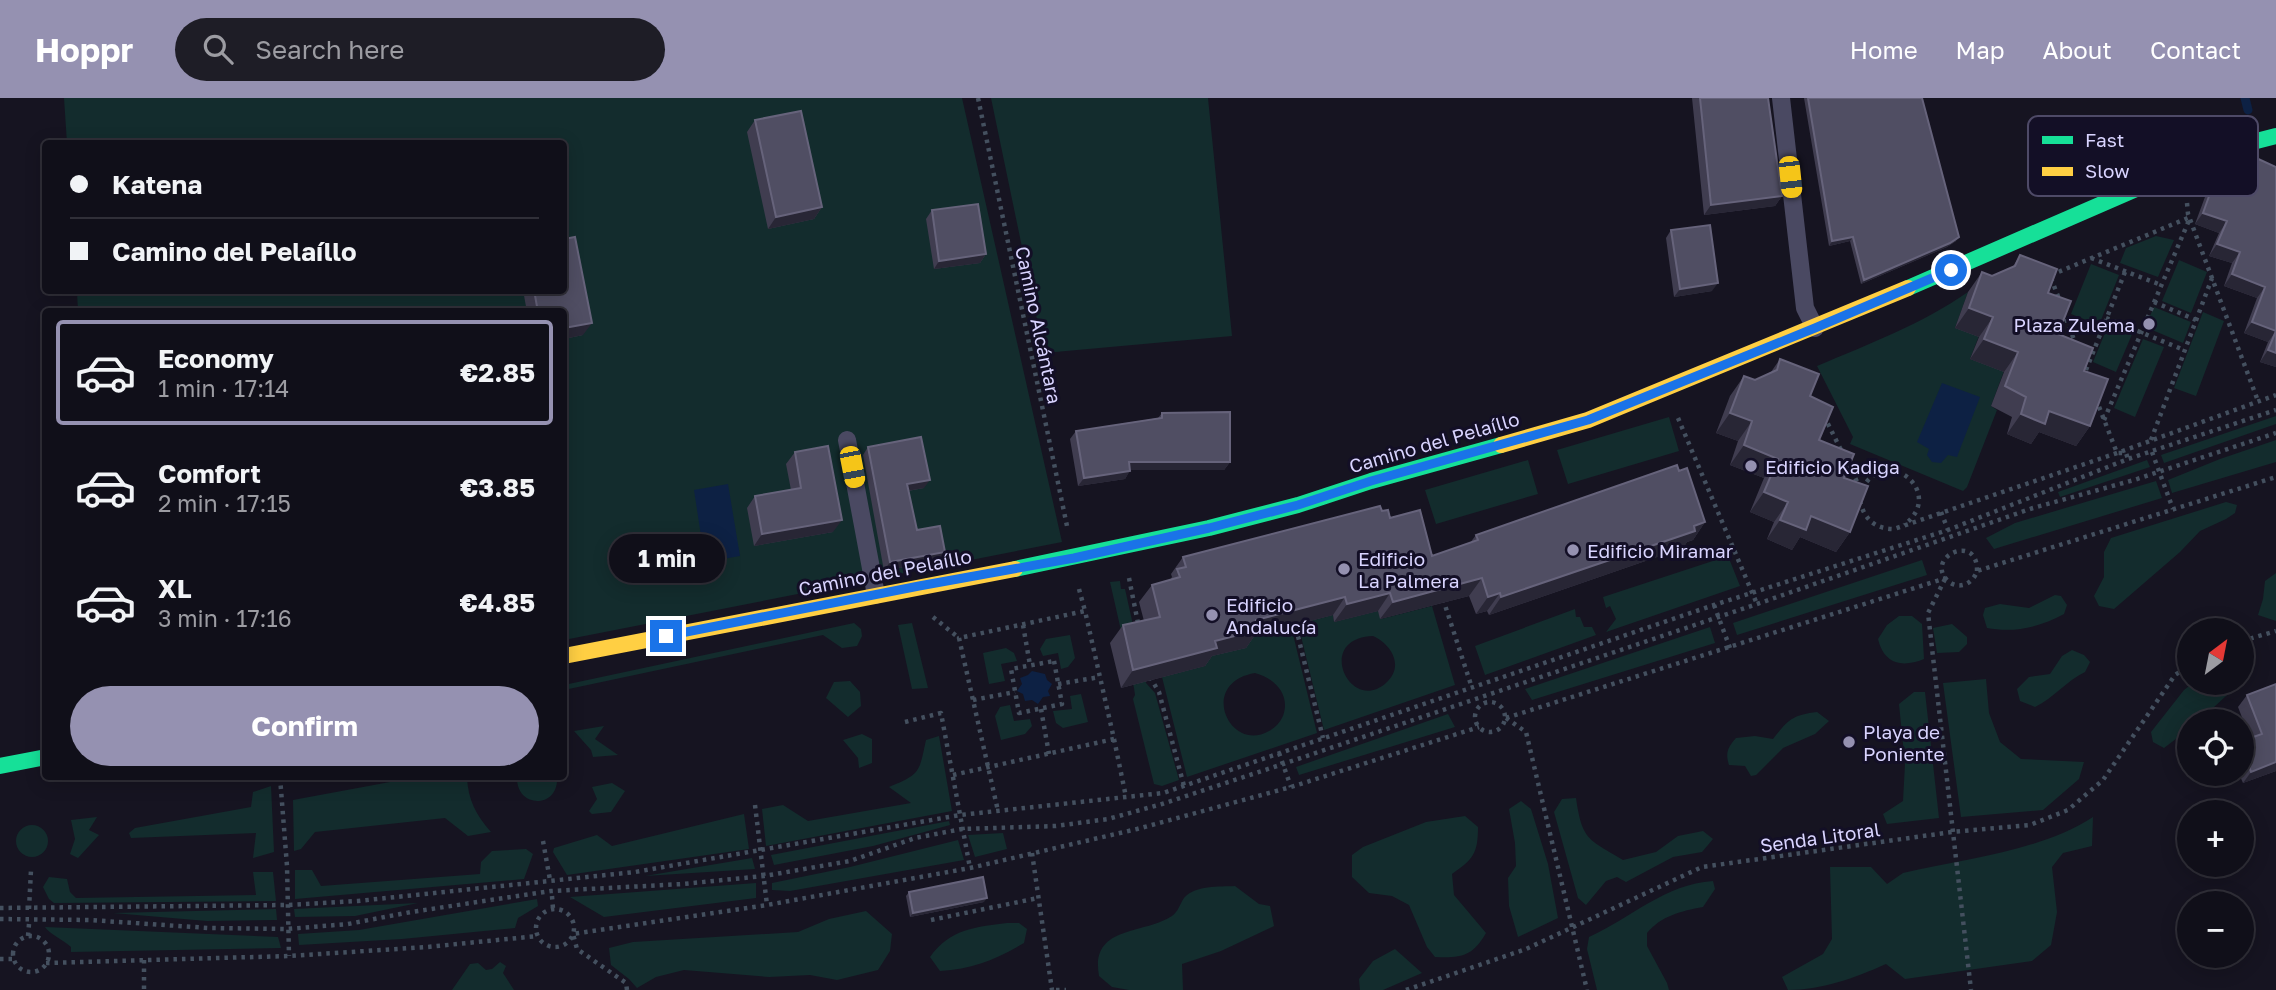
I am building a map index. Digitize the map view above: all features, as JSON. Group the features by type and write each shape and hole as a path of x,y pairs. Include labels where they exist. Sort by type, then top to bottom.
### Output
{"street":[{"name":"Camino del Pelaíllo","path":"2258,141 2276,136"},
{"name":"Camino del Pelaíllo","path":"567,655 1074,558 1209,528 1298,505 1371,481 1588,420 1815,328 2120,196"},
{"path":"0,766 42,758"}],"lane":[{"path":"1781,98 1805,308 1815,328"},
{"path":"847,440 876,595"}],"path":[{"name":"Camino Alcántara","path":"978,98 1074,558"},
{"path":"2186,202 2189,218 2258,401"},
{"path":"2050,275 2189,218"},
{"path":"2104,420 2189,218"},
{"path":"2090,258 2161,286"},
{"path":"2047,266 2077,346"},
{"path":"2086,370 2125,272"},
{"path":"2151,441 2212,277"},
{"path":"2154,302 2196,320"},
{"path":"2106,318 2184,350"},
{"path":"2081,358 2090,383"},
{"path":"1666,388 1757,604"},
{"path":"2095,395 2117,453"},
{"path":"1904,525 1912,519 1919,502 1919,493 1909,478 1902,472 1883,471 1866,481 1861,490 1862,510 1875,525 1884,529 1904,525 2276,396"},
{"path":"1820,409 1861,490"},
{"path":"0,908 287,905 358,901 635,872 960,815 1163,793 1714,605 1948,530 2128,459 2276,410"},
{"path":"0,919 89,920 209,928 287,929 348,925 411,912 551,891 683,884 764,876 849,861 915,838 962,829 1056,826 1108,819 1283,764 2033,508 2159,472 2276,433"},
{"path":"2152,452 2173,509"},
{"path":"2117,453 2126,453 2128,459"},
{"path":"1977,571 2276,477"},
{"path":"1941,512 1948,530"},
{"path":"1952,542 1955,551"},
{"path":"1967,551 1976,559 1977,571 1975,577 1966,584 1955,584 1943,573 1943,562 1950,553 1967,551"},
{"path":"1127,571 1142,639"},
{"path":"1506,718 1946,578"},
{"path":"1946,578 1928,613 1971,990"},
{"path":"1077,580 1126,797"},
{"path":"1442,597 1472,688"},
{"path":"1714,605 1730,648"},
{"path":"925,610 960,638 998,811"},
{"path":"960,638 1085,611"},
{"path":"1023,625 1030,665"},
{"path":"1296,628 1322,738"},
{"path":"2254,637 2276,631"},
{"path":"1054,661 1062,704 1019,713 1011,669 1030,665 1054,661"},
{"path":"1147,667 1150,680 1159,692 1184,786"},
{"name":"Senda Litoral","path":"1406,990 1526,948 1702,867 1952,832 2030,825 2068,810 2103,780 2177,674"},
{"path":"1058,684 1100,677"},
{"path":"973,700 1015,692"},
{"path":"1506,718 1497,731 1487,732 1479,727 1475,714 1484,703 1494,702 1499,704 1506,718 1526,732 1587,990"},
{"path":"1041,709 1049,754"},
{"path":"905,722 941,713 970,868"},
{"path":"572,934 767,905 970,868 1137,829 1291,787 1479,727"},
{"path":"953,775 1114,739"},
{"path":"1279,753 1291,787"},
{"path":"280,780 287,866 289,956"},
{"path":"755,805 767,905"},
{"path":"543,841 550,880"},
{"path":"1032,853 1054,990 1066,990"},
{"path":"29,909 31,870"},
{"path":"552,896 553,909"},
{"path":"931,920 1038,898"},
{"path":"553,909 560,909 570,916 574,928 565,943 553,946 547,945 538,936 536,925 547,910 553,909"},
{"path":"28,936 29,924"},
{"path":"572,934 577,948 626,983 627,990"},
{"path":"47,963 49,952 40,938 28,936 17,941 13,947 13,959 20,969 26,972 37,971 47,963 289,956 538,936"},
{"path":"0,959 13,959"},
{"path":"144,960 144,990"}],"green space":[{"path":"64,98 962,98 1062,542 567,639 567,308 78,308 77,294 567,294 567,140 67,140"},
{"path":"991,98 1208,98 1232,336 1044,353"},
{"path":"2156,236 2174,240 2158,277 2120,263 2126,248"},
{"path":"2179,260 2207,272 2191,313 2162,301"},
{"path":"2091,264 2119,275 2099,325 2071,314"},
{"path":"1968,292 1955,328 1980,333 1970,359 2004,371 1991,406 1997,410 1967,487 1963,491 1850,444 1853,437 1817,366 1914,324"},
{"path":"2154,307 2191,322 2183,343 2145,327"},
{"path":"2203,312 2224,321 2196,396 2174,388"},
{"path":"2109,323 2133,332 2116,372 2093,362"},
{"path":"2143,339 2164,347 2135,417 2114,408"},
{"path":"2276,416 2276,424 2164,463 2161,455"},
{"path":"1669,417 1679,451 1568,484 1557,450"},
{"path":"2276,440 2276,462 2172,493 2168,480"},
{"path":"1528,460 1538,494 1436,524 1425,490"},
{"path":"2147,460 2150,467 2060,497 2058,492"},
{"path":"2156,481 2162,498 1994,549 1986,538 2015,523"},
{"path":"2226,502 2237,505 2235,513 2200,531 2180,552 2114,609 2099,606 2094,596 2104,577 2104,552 2111,538"},
{"path":"1728,556 1740,586 1606,632 1616,619 1610,606 1606,608 1603,597"},
{"path":"1922,560 1927,575 1737,635 1733,623"},
{"path":"2276,573 2276,621 2258,615 2265,581"},
{"path":"1120,581 1121,589 1125,589 1146,683 1155,693 1179,780 1162,786 1154,784 1133,699 1134,688 1110,582"},
{"path":"2055,595 2061,596 2067,605 2064,614 2055,619 2017,629 1987,628 1983,615 1985,608 2000,604 2029,608"},
{"path":"1432,606 1455,685 1324,730 1298,624 1333,615 1334,622 1378,611 1381,619","holes":["1373,636 1390,650 1395,670 1386,683 1373,690 1360,689 1351,683 1344,672 1342,660 1345,649 1355,640"]},
{"path":"1575,609 1576,617 1580,617 1584,627 1592,627 1596,635 1485,675 1475,646"},
{"path":"1899,616 1912,616 1922,624 1924,659 1901,663 1889,659 1885,654 1878,639 1887,625"},
{"path":"854,623 861,629 862,636 857,646 842,648 823,635 567,689 567,684"},
{"path":"912,623 928,688 912,689 898,625"},
{"path":"1952,624 1967,637 1967,644 1959,652 1937,653 1933,628"},
{"path":"1291,626 1317,733 1187,777 1162,677 1205,666 1203,658 1243,638","holes":["1255,673 1279,688 1283,694 1285,708 1277,725 1255,736 1242,733 1232,725 1224,702 1227,690 1237,679"]},
{"path":"1710,627 1715,643 1532,700 1525,689"},
{"path":"1070,635 1075,658 1068,667 1061,669 1058,653 1043,656 1040,649 1046,639"},
{"path":"1006,648 1014,653 1017,661 1001,664 1005,681 989,684 983,653"},
{"path":"2072,650 2084,655 2090,662 2085,672 2035,707 2020,701 2017,689 2029,677 2050,674 2062,656"},
{"path":"1986,679 1989,713 2000,742 2021,759 2084,762 2079,779 2043,810 1961,817 1943,683"},
{"path":"850,681 860,692 861,706 848,717 826,698 834,682"},
{"path":"1914,692 1925,692 1939,818 1887,824 1883,814 1903,801 1905,764 1899,704"},
{"path":"1081,694 1088,722 1063,728 1056,723 1053,711 1072,709 1070,696"},
{"path":"2180,695 2227,695 2212,709 2177,709 2177,738 2164,748 2153,742 2151,732"},
{"path":"1010,705 1014,721 1030,719 1032,726 1025,734 1001,740 995,716 1000,707"},
{"path":"1817,712 1829,721 1815,734 1783,748 1756,775 1751,776 1745,766 1729,765 1728,750 1736,738 1755,736 1773,739 1791,720"},
{"path":"1448,714 1455,727 1299,775 1296,767"},
{"path":"604,726 595,739 618,755 593,757 591,750 574,731"},
{"path":"862,734 872,739 872,763 859,768 858,758 843,740"},
{"path":"939,736 952,811 766,846 762,809 783,805 808,821 911,803 889,787 917,771 926,740"},
{"path":"401,780 467,780 474,807 491,832 468,836 445,818 315,832 301,849 294,851 293,800"},
{"path":"518,780 557,780 556,788 545,800 530,800 519,788"},
{"path":"612,783 625,791 611,812 592,814 589,811 597,799 592,787"},
{"path":"271,786 274,852 253,858 256,833 131,838 129,833 135,828 251,807 253,792"},
{"path":"1576,798 1584,831 1594,842 1623,860 1656,852 1678,836 1703,831 1713,839 1702,852 1673,857 1626,882 1617,877 1606,881 1586,905 1578,898 1554,812 1562,799"},
{"path":"1521,801 1531,809 1548,864 1558,918 1518,937 1509,906 1508,878 1516,866 1509,809"},
{"path":"744,814 749,849 567,875 553,852 554,848 597,835 612,846"},
{"path":"1465,816 1478,827 1477,844 1469,860 1452,874 1454,895 1486,933 1476,947 1465,954 1435,957 1427,947 1409,905 1392,896 1369,893 1352,877 1352,855 1363,847 1426,822"},
{"path":"97,817 89,830 99,835 78,858 70,854 75,839 71,820"},
{"path":"2093,817 2092,846 2063,853 2052,867 2057,912 2051,945 2032,961 1905,979 1886,964 1838,982 1788,990 1782,977 1823,954 1832,939 1830,867 1871,867 1887,884 1903,873 2026,846 2072,829"},
{"path":"949,821 950,825 873,846 774,865 771,855"},
{"path":"32,825 44,829 48,841 44,853 32,857 20,853 16,841 20,829"},
{"path":"1003,833 1007,849 975,857 968,835"},
{"path":"958,840 964,860 790,891 772,890 772,883"},
{"path":"526,849 533,854 524,879 295,899 295,870 312,870 321,886 480,874 481,862 492,851"},
{"path":"752,858 755,869 645,876"},
{"path":"253,872 273,872 276,901 54,903 43,887 49,877 67,879 70,892 76,898 256,895"},
{"path":"1713,881 1715,889 1703,907 1672,915 1647,933 1647,946 1669,990 1597,990 1587,949 1589,937 1679,888"},
{"path":"756,883 756,898 604,917 570,897"},
{"path":"1235,886 1259,904 1270,906 1274,926 1221,951 1182,964 1183,990 1129,990 1112,987 1099,976 1098,960 1110,940 1172,916 1184,898 1194,891"},
{"path":"537,899 538,906 518,918 515,928 299,945 298,934 359,930"},
{"path":"418,903 355,916 295,917 294,909"},
{"path":"276,909 277,920 207,921 113,913"},
{"path":"866,911 892,934 890,951 878,970 837,980 810,975 769,977 684,970 656,977 637,988 611,965 609,948 633,942 798,932 829,919"},
{"path":"1019,923 1027,929 1024,943 993,959 973,966 940,971 930,957 946,940 964,931"},
{"path":"45,927 278,937 281,948 71,952 71,947"},
{"path":"1395,949 1422,973 1383,990 1360,990 1359,979 1373,961"},
{"path":"500,962 506,966 503,973 514,990 452,990 470,964 478,963 486,970 492,969"}],"water":[{"path":"1942,383 1980,397 1957,457 1948,455 1941,463 1932,462 1927,455 1929,449 1917,442"},
{"path":"728,484 740,556 705,562 694,490"},
{"path":"1032,671 1045,674 1052,684 1048,691 1050,696 1043,697 1038,704 1032,700 1025,701 1023,694 1017,691 1022,684 1020,678"}],"building":[{"path":"1700,98 1768,98 1782,196 1711,205"},
{"path":"1808,98 1922,98 1959,237 1864,280 1853,237 1832,241"},
{"path":"801,111 822,207 776,217 755,120"},
{"path":"2258,159 2276,167 2276,331 2252,322 2265,287 2232,274 2240,252 2217,244 2227,221 2203,213 2209,196 2258,196"},
{"path":"978,204 986,254 939,261 932,210"},
{"path":"1710,225 1718,283 1680,289 1671,230"},
{"path":"575,237 592,323 567,327 567,308 537,308 535,294 567,294 567,238"},
{"path":"2020,255 2057,269 2048,293 2071,301 2058,334 2093,348 2084,371 2108,379 2090,426 2049,411 2045,424 2021,414 2026,397 2005,386 2018,352 1984,339 1993,317 1969,308 1982,272 1992,276 2015,266"},
{"path":"2276,331 2276,353 2268,350"},
{"path":"1780,359 1819,374 1810,396 1833,407 1819,440 1854,454 1844,478 1868,486 1850,532 1811,516 1806,530 1780,520 1788,502 1764,492 1778,459 1744,445 1752,421 1730,413 1744,376 1755,380 1777,370"},
{"path":"1230,412 1230,462 1129,462 1130,471 1084,478 1076,431 1162,418 1162,413"},
{"path":"921,437 930,480 907,484 917,530 940,526 945,552 890,562 868,447"},
{"path":"828,446 842,520 762,534 755,496 801,488 795,452"},
{"path":"1677,465 1679,471 1687,468 1705,522 1694,526 1695,531 1501,597 1500,593 1488,597 1482,578 1393,602 1390,593 1347,604 1345,597 1256,620 1258,630 1215,641 1217,648 1133,670 1123,625 1160,617 1152,585 1180,577 1177,569 1186,567 1183,557 1380,506 1382,511 1388,510 1390,518 1420,510 1432,556 1478,540 1476,535"},
{"path":"2276,684 2276,762 2254,771 2254,737 2262,734 2247,695 2254,695 2254,692"},
{"path":"983,877 987,898 913,913 909,892"}],"waterway":[{"path":"2245,98 2248,110"}],"traffic: fast":[{"path":"2258,141 2276,136"},
{"path":"1908,288 2120,196"},
{"path":"1015,569 1209,528 1298,505 1371,481 1501,445"},
{"path":"0,766 42,758"}],"traffic: slow":[{"path":"1501,445 1588,420 1908,288"},
{"path":"567,655 1015,569"}],"place":[{"name":"Plaza Zulema","path":"2149,324"},
{"name":"Edificio Kadiga","path":"1751,466"},
{"name":"Edificio Miramar","path":"1573,550"},
{"name":"Edificio La Palmera","path":"1344,569"},
{"name":"Edificio Andalucía","path":"1212,615"},
{"name":"Playa de Poniente","path":"1849,742"}],"route":[{"path":"666,636 1074,558 1298,505 1371,481 1588,420 1951,270"}]}
